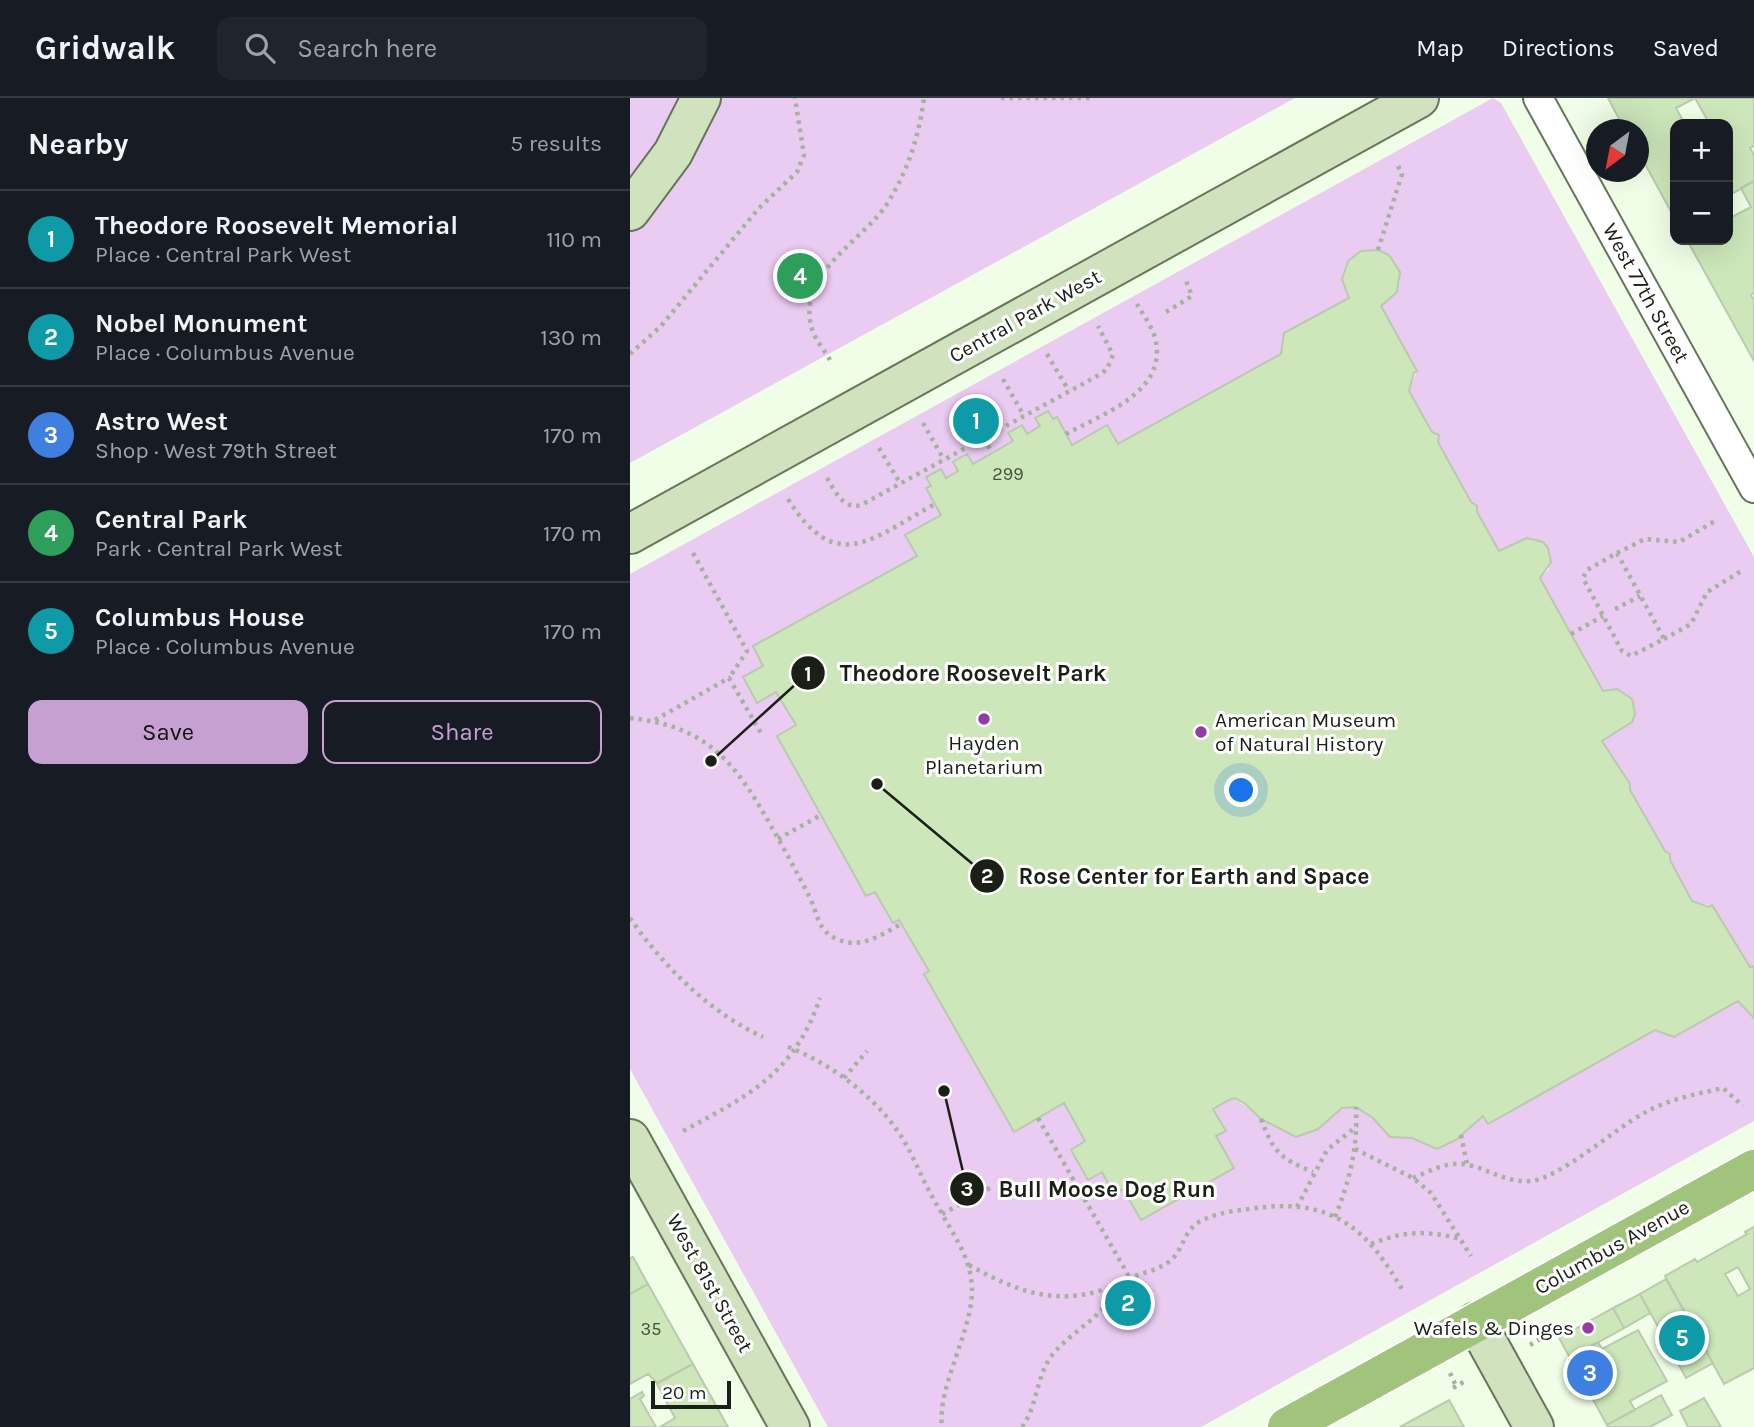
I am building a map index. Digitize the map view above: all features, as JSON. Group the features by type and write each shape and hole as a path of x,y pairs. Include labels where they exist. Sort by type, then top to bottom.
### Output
{"main road":[{"path":"630,211 673,153 701,98"},
{"name":"Central Park West","path":"630,534 1419,98"},
{"name":"West 81st Street","path":"630,1139 790,1427"},
{"name":"Columbus Avenue","path":"1287,1427 1754,1169"},
{"path":"1476,1322 1534,1427"}],"street":[{"name":"West 77th Street","path":"1538,98 1754,488"}],"path":[{"path":"630,354 661,326 759,208 797,172 804,155 795,98"},
{"path":"830,360 813,332 811,308 816,288 828,265 874,222 902,178 920,124 924,98"},
{"path":"1001,98 1090,98"},
{"path":"1378,250 1402,174 1396,162"},
{"path":"1166,312 1192,296 1185,278"},
{"path":"1066,434 1139,392 1151,375 1155,364 1155,338 1137,304"},
{"path":"827,478 843,502 855,507 1101,374 1111,363 1111,348 1098,326"},
{"path":"1047,354 1069,391"},
{"path":"1003,379 1024,416"},
{"path":"923,423 944,460"},
{"path":"984,438 992,453"},
{"path":"879,448 901,484"},
{"path":"788,499 809,528 835,544 848,546 872,538 935,504"},
{"path":"1716,521 1679,542 1645,539 1583,575 1622,651 1634,655 1691,624 1707,592 1743,570"},
{"path":"654,721 729,678 747,651 693,553"},
{"path":"1617,553 1664,639"},
{"path":"1615,609 1640,596"},
{"path":"1571,634 1603,616"},
{"path":"729,678 762,735"},
{"path":"630,718 654,721 687,731 730,763 750,789 813,903 820,929 837,939 856,943 878,937 901,923"},
{"path":"778,839 821,816"},
{"path":"630,918 653,950 692,989 716,1009 763,1037"},
{"path":"683,1131 755,1091 778,1072 795,1050 820,998"},
{"path":"788,1047 819,1060 844,1078 873,1104 900,1136 955,1233 968,1264 972,1293 969,1312 963,1343 944,1399 942,1427"},
{"path":"844,1078 867,1051"},
{"path":"1413,1178 1442,1166 1467,1164 1502,1179 1531,1181 1550,1174 1646,1112 1666,1104 1723,1088 1743,1106"},
{"path":"1335,1217 1347,1188 1355,1149 1356,1107"},
{"path":"1038,1118 1131,1280"},
{"path":"1261,1119 1272,1149 1288,1162 1313,1172"},
{"path":"1297,1207 1326,1150 1357,1126"},
{"path":"1461,1135 1467,1164"},
{"path":"1355,1149 1413,1178 1431,1193 1471,1256"},
{"path":"942,1214 992,1187"},
{"path":"968,1264 1021,1290 1057,1297 1088,1297 1173,1259 1186,1233 1198,1223 1219,1214 1267,1206 1297,1207 1345,1221 1371,1244 1404,1293"},
{"path":"1371,1244 1395,1234 1417,1231 1461,1240"},
{"path":"1022,1427 1049,1360 1081,1325 1103,1307 1116,1285"},
{"path":"1530,1345 1540,1339"},
{"path":"1450,1373 1454,1387 1465,1381"}],"shaded area":[{"path":"630,98 1295,98 630,463"},
{"path":"1493,98 1501,103 1754,557 1754,966 1750,967 1712,906 1692,901 1670,860 1670,854 1665,851 1630,790 1630,784 1602,741 1632,723 1634,708 1624,693 1618,690 1603,691 1540,578 1549,569 1548,548 1536,540 1524,539 1499,551 1477,512 1477,506 1471,502 1438,442 1439,435 1432,432 1409,391 1417,371 1381,306 1397,292 1400,277 1397,265 1378,252 1366,251 1355,255 1346,264 1342,279 1349,298 1285,333 1281,354 1118,444 1107,426 1072,445 1057,417 1053,419 1047,411 1035,418 1040,426 1027,434 1021,425 1008,433 1013,441 973,464 967,454 953,462 958,471 946,478 940,469 926,477 931,486 926,489 941,515 905,535 917,556 753,646 763,666 743,678 757,703 776,692 796,725 777,736 866,896 875,892 893,923 899,920 929,971 924,974 1014,1131 1064,1103 1085,1141 1088,1180 1102,1172 1114,1194 1123,1189 1141,1219 1216,1136 1226,1130 1213,1109 1235,1098 1261,1119 1296,1137 1307,1134 1342,1110 1351,1108 1361,1110 1372,1117 1390,1137 1456,1140 1483,1116 1489,1124 1655,1030 1675,1037 1738,1001 1754,1018 1754,1121 1201,1427 828,1427 630,1069 630,574"}],"building":[{"path":"1608,98 1695,98 1676,108 1682,119 1670,119 1670,210 1649,171 1649,119 1619,119"},
{"path":"1695,98 1754,98 1754,146 1750,148 1754,155 1754,181 1733,193 1733,119 1707,119"},
{"path":"1754,181 1754,293 1751,295 1754,300 1754,361 1690,245 1733,245 1733,216 1751,207 1741,188"},
{"name":"American Museum of Natural History","path":"1378,250 1389,255 1400,272 1397,292 1381,306 1417,371 1409,391 1432,432 1439,435 1438,442 1471,502 1477,506 1477,512 1499,551 1527,538 1543,542 1548,548 1551,562 1540,578 1603,691 1617,689 1632,699 1635,714 1632,722 1602,741 1630,784 1630,790 1665,851 1670,854 1670,860 1692,901 1709,907 1712,905 1750,967 1754,966 1754,1018 1738,1001 1674,1037 1655,1030 1488,1124 1483,1116 1456,1140 1437,1149 1412,1138 1390,1137 1373,1118 1356,1107 1342,1108 1318,1129 1296,1137 1261,1119 1235,1098 1213,1109 1226,1131 1216,1136 1234,1168 1141,1220 1123,1189 1114,1194 1102,1172 1088,1180 1071,1150 1085,1141 1064,1103 1014,1132 924,974 929,971 899,920 893,923 875,892 866,896 777,736 796,725 776,692 757,703 743,677 763,666 753,646 917,556 905,535 941,515 926,488 931,486 926,477 941,469 946,478 958,471 953,462 967,454 973,464 1013,441 1008,433 1022,425 1027,434 1040,426 1035,418 1048,411 1053,419 1057,417 1072,445 1107,425 1118,444 1281,354 1284,333 1349,298 1342,279 1348,261 1361,251"},
{"path":"1754,1227 1754,1368 1724,1384 1665,1276 1695,1259 1697,1262 1747,1234 1745,1232","holes":["1738,1267 1750,1289 1738,1296 1725,1274"]},
{"path":"633,1257 648,1284 630,1294 630,1258"},
{"path":"1666,1279 1713,1363 1686,1378 1640,1294"},
{"path":"648,1284 693,1364 657,1383 648,1374 630,1384 630,1294"},
{"path":"1640,1294 1650,1313 1624,1328 1613,1308"},
{"path":"1613,1308 1624,1328 1570,1358 1559,1338"},
{"path":"1638,1330 1667,1381 1630,1401 1635,1410 1607,1425 1570,1358 1598,1342 1602,1349"},
{"path":"693,1364 728,1427 660,1427 675,1418 657,1384"},
{"path":"642,1392 644,1396 640,1399 656,1427 630,1427 630,1399"},
{"path":"1661,1395 1672,1415 1650,1427 1608,1427 1607,1425"},
{"path":"1704,1398 1721,1427 1688,1427 1680,1411"},
{"path":"1449,1400 1464,1427 1400,1427"}],"place":[{"name":"Central Park","path":"800,276"},
{"name":"Theodore Roosevelt Memorial","path":"976,421"},
{"name":"Hayden Planetarium","path":"984,719"},
{"name":"American Museum of Natural History","path":"1201,732"},
{"name":"Theodore Roosevelt Park","path":"711,761"},
{"name":"Rose Center for Earth and Space","path":"877,784"},
{"name":"Bull Moose Dog Run","path":"944,1091"},
{"name":"Nobel Monument","path":"1128,1303"},
{"name":"Wafels & Dinges","path":"1588,1328"},
{"name":"Columbus House","path":"1682,1338"},
{"name":"Astro West","path":"1590,1373"}]}
